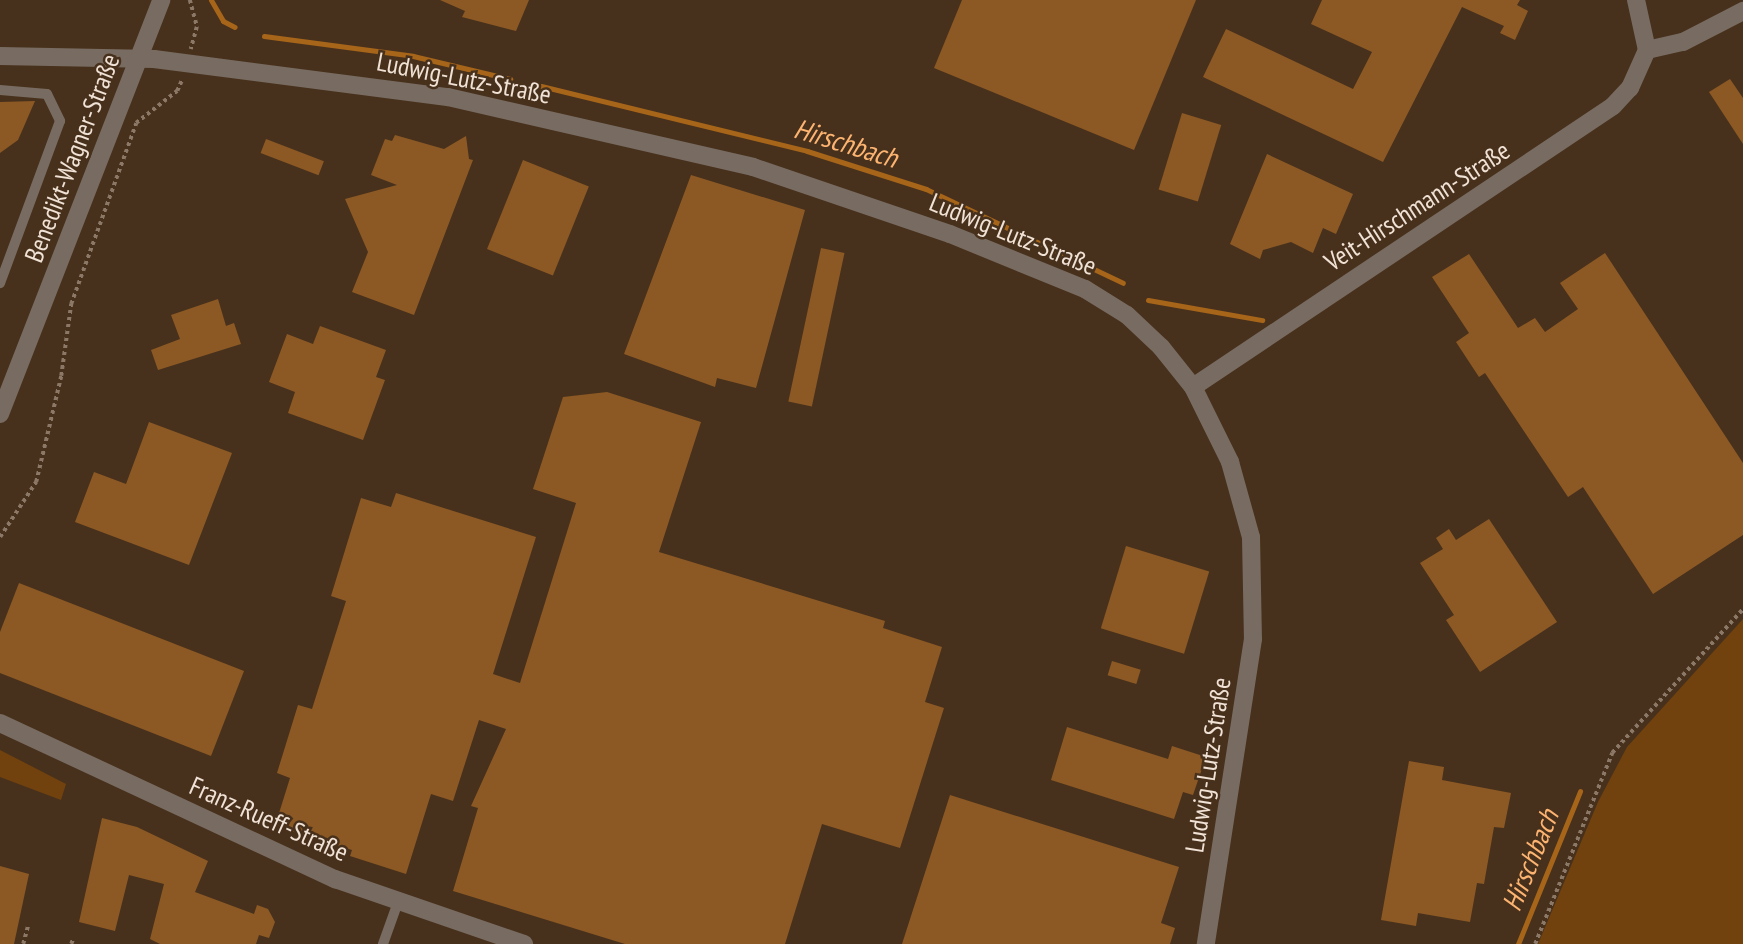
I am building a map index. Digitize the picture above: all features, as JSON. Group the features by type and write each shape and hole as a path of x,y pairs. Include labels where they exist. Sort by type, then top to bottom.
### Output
{"street":[{"name":"Benedikt-Wagner-Straße","path":"1,411 161,0"},
{"path":"1636,0 1647,50 1684,42 1743,11"},
{"name":"Veit-Hirschmann-Straße","path":"1193,387 1581,130 1630,88 1647,50"},
{"name":"Ludwig-Lutz-Straße","path":"0,56 188,63 447,97 753,167 950,234 1085,289 1127,315 1161,347 1193,387 1230,462 1251,537 1255,568 1253,639 1206,944"},
{"name":"Franz-Rueff-Straße","path":"0,723 335,879 524,944"}],"lane":[{"path":"0,90 47,94 60,121 0,283"},
{"path":"383,944 398,902"}],"path":[{"path":"0,537 36,481 61,376 71,304 136,123 177,91 188,63 197,27 190,0"},
{"path":"1535,944 1612,753 1743,609"},
{"path":"23,944 28,925"}],"shaded area":[{"path":"1743,619 1743,944 1538,944 1598,802 1627,747"},
{"path":"0,750 66,784 61,800 0,777"}],"building":[{"path":"440,0 529,0 516,31 462,17 465,11"},
{"path":"962,0 1196,0 1134,150 934,68"},
{"path":"1322,0 1520,0 1517,5 1528,11 1515,40 1500,33 1504,26 1462,7 1383,162 1203,77 1226,29 1353,89 1372,52 1311,24"},
{"path":"1730,79 1743,98 1743,144 1709,92"},
{"path":"35,101 18,140 0,153 0,102"},
{"path":"1182,113 1221,125 1198,201 1159,190"},
{"path":"395,135 444,149 466,136 469,159 473,160 414,315 352,292 368,252 345,199 397,185 371,175 385,139 392,141"},
{"path":"266,139 324,161 319,175 261,153"},
{"path":"1267,154 1353,194 1336,234 1323,228 1313,253 1291,242 1263,250 1260,259 1230,244"},
{"path":"523,160 589,187 553,276 487,249"},
{"path":"691,175 805,210 756,388 717,378 715,387 624,354"},
{"path":"821,248 844,253 812,407 788,402"},
{"path":"1605,253 1743,463 1743,535 1653,594 1583,487 1568,497 1485,373 1479,377 1456,342 1469,333 1432,277 1469,254 1518,328 1535,318 1545,332 1578,309 1560,283"},
{"path":"218,299 226,326 234,323 241,344 158,370 151,350 180,339 171,315"},
{"path":"320,326 386,350 376,377 385,380 363,440 288,413 295,392 269,382 287,334 313,344"},
{"path":"607,392 701,422 659,552 885,621 883,628 942,647 925,702 944,708 900,848 822,824 785,944 625,944 453,891 478,808 471,806 506,729 479,720 453,801 431,794 406,874 350,856 352,850 275,826 290,778 277,773 298,705 312,709 346,601 331,596 361,498 391,507 396,493 536,537 493,674 520,683 576,503 533,489 563,397"},
{"path":"149,422 232,453 189,565 75,522 94,472 126,484"},
{"path":"1489,519 1557,622 1480,672 1446,620 1454,615 1420,563 1443,549 1436,538 1449,529 1456,540"},
{"path":"1126,546 1209,571 1184,654 1101,628"},
{"path":"19,583 244,671 211,756 0,673 0,632"},
{"path":"1112,661 1141,670 1136,684 1108,675"},
{"path":"1067,727 1168,759 1172,746 1206,757 1193,795 1183,792 1174,819 1051,780"},
{"path":"1409,761 1444,767 1442,780 1511,793 1504,828 1494,827 1484,884 1477,883 1470,922 1418,913 1416,926 1381,920"},
{"path":"950,795 1179,867 1161,923 1175,928 1170,944 902,944"},
{"path":"102,818 137,827 208,861 195,892 254,914 257,905 268,909 275,922 269,938 259,935 256,944 160,944 150,939 164,884 129,875 115,931 79,922"},
{"path":"0,866 29,874 14,944 0,944"}],"waterway":[{"name":"Hirschbach","path":"211,0 223,21 235,27"},
{"name":"Hirschbach","path":"264,36 413,56 510,79"},
{"name":"Hirschbach","path":"541,86 807,151 926,189 1123,283"},
{"name":"Hirschbach","path":"1148,300 1262,320"},
{"name":"Hirschbach","path":"1518,944 1580,791"}]}
